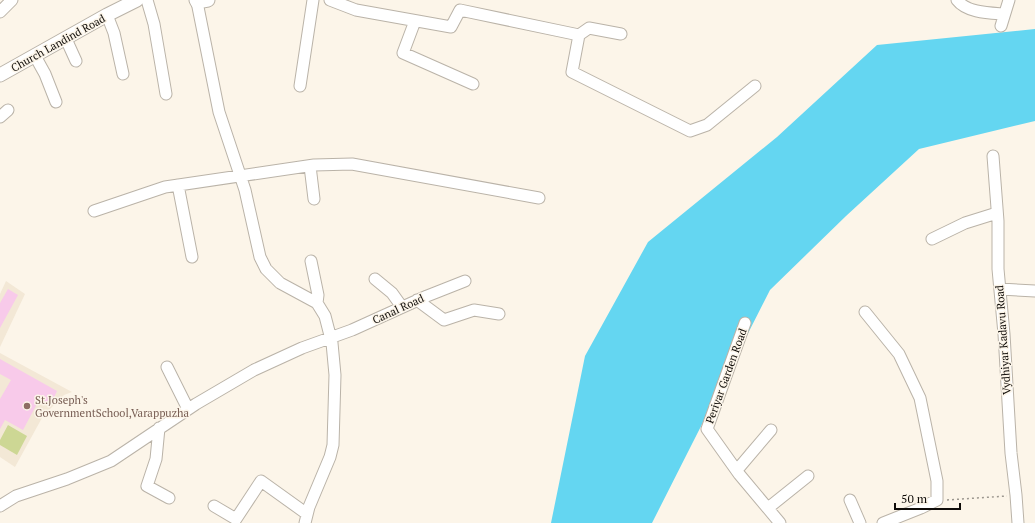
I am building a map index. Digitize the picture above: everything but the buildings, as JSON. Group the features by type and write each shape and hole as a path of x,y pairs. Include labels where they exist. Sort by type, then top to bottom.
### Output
{"main road":[{"name":"Church Landind Road","path":"0,75 107,15 137,0"}],"street":[{"path":"0,12 12,0"},
{"path":"147,0 154,24 166,94"},
{"path":"300,86 313,0"},
{"path":"330,0 356,10 451,27 460,10 579,35"},
{"path":"957,0 961,6 1004,14"},
{"path":"1001,26 1009,0"},
{"path":"200,1 218,112 246,190 260,257 266,269 280,283 317,303 325,316 331,338 335,375 333,445 330,457 306,518 262,481 236,519 214,506"},
{"path":"107,15 114,33 122,74"},
{"path":"415,21 403,53 473,84"},
{"path":"621,34 589,28 579,35 572,72 690,132 707,125 755,86"},
{"path":"66,39 76,61"},
{"path":"35,56 45,74 56,102"},
{"name":"Vydhiyar Kadavu Road","path":"994,156 998,269 1004,334 1011,453 1018,523"},
{"path":"94,211 165,187 310,166 352,164 539,198"},
{"path":"310,166 314,199"},
{"path":"178,185 192,257"},
{"path":"932,239 965,223 997,213"},
{"path":"310,261 318,295 317,303"},
{"path":"375,279 392,293 402,307"},
{"name":"Canal Road","path":"0,506 16,496 67,479 111,461 188,409 254,370 302,348 352,330 417,300 465,282"},
{"path":"1000,289 1035,291"},
{"path":"417,300 444,320 474,310 499,314"},
{"path":"865,312 899,354 920,398 937,481 937,500 883,523"},
{"name":"Periyar Garden Road","path":"745,323 706,429 780,523"},
{"path":"167,367 188,409"},
{"path":"159,428 156,458 147,486 169,498"},
{"path":"737,470 771,430"},
{"path":"768,508 808,476"},
{"path":"850,500 860,523"}],"path":[{"path":"937,500 967,500 1016,495"}],"shaded area":[{"path":"6,281 25,294 0,347 0,294"},
{"name":"St.Joseph's GovernmentSchool,Varappuzha","path":"0,353 72,392 64,395 43,416 15,467 0,457"}],"green space":[{"path":"8,425 27,436 17,455 0,445 0,440"}],"water":[{"path":"1035,29 1035,121 919,149 846,216 770,290 652,523 551,523 585,356 648,242 777,137 877,45"}],"place":[{"name":"St.Joseph's GovernmentSchool,Varappuzha","path":"27,406"}]}
